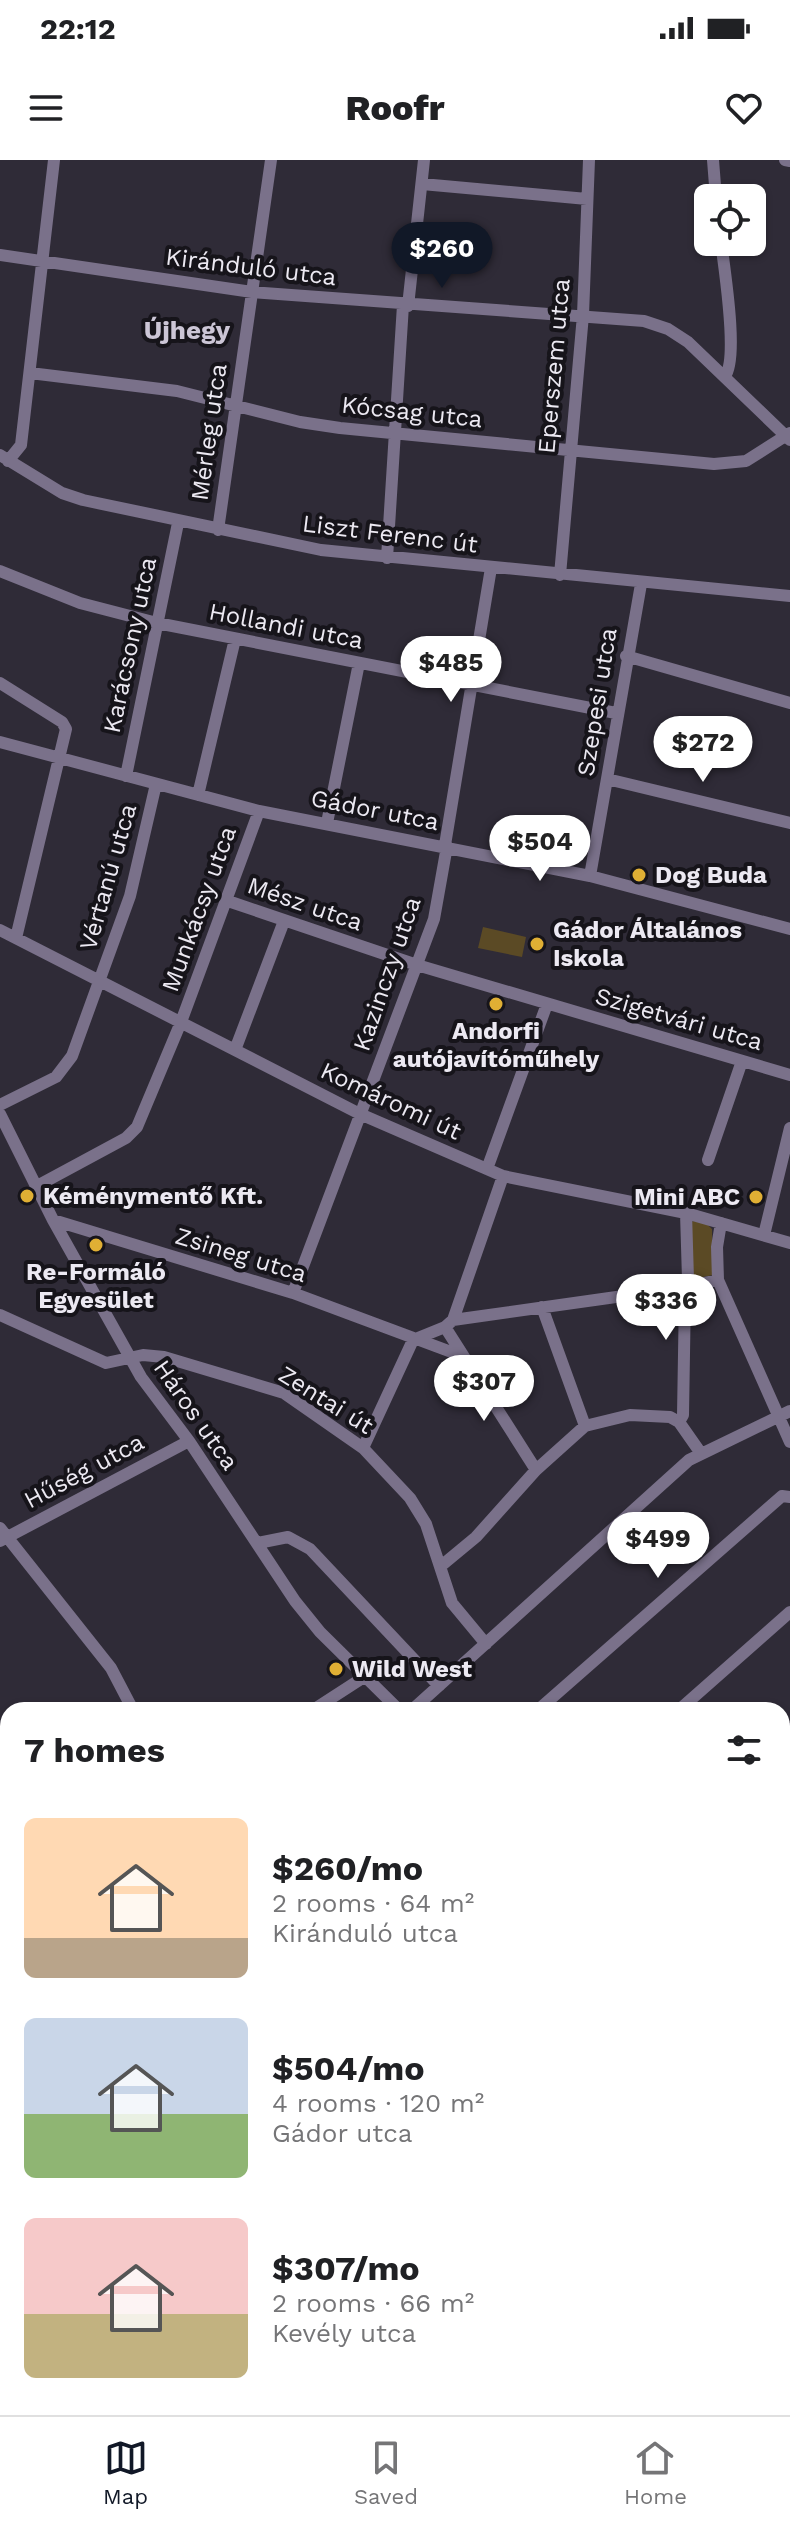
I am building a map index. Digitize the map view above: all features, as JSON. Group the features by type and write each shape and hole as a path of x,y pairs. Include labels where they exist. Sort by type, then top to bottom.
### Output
{"street":[{"path":"3,459 21,445 54,160"},
{"name":"Mérleg utca","path":"218,530 271,160"},
{"path":"387,558 405,306 424,160"},
{"name":"Eperszem utca","path":"560,575 583,315 589,160"},
{"path":"713,160 715,184"},
{"path":"422,184 587,199"},
{"name":"Kiránduló utca","path":"0,255 252,292 405,306 644,321 668,329 725,376 789,436"},
{"path":"722,256 730,364 725,376"},
{"name":"Kócsag utca","path":"30,373 177,391 300,422 725,464 755,457 789,436"},
{"name":"Liszt Ferenc út","path":"3,459 62,493 178,523 321,550 641,584 790,596"},
{"name":"Karácsony utca","path":"126,776 178,523"},
{"name":"Kazinczy utca","path":"293,1293 434,919 491,568"},
{"name":"Hollandi utca","path":"0,571 80,603 157,623 616,713"},
{"name":"Szepesi utca","path":"590,876 616,713 641,584"},
{"path":"198,795 235,639"},
{"path":"626,656 790,703"},
{"path":"327,823 359,663"},
{"path":"0,683 62,722 67,734 16,938"},
{"name":"Gádor utca","path":"0,742 259,811 590,876 790,929"},
{"path":"607,779 790,823"},
{"name":"Vértanú utca","path":"0,1105 63,1072 101,982 130,896 156,784"},
{"name":"Munkácsy utca","path":"37,1186 133,1133 181,1022 259,811"},
{"name":"Mész utca","path":"225,900 417,965"},
{"path":"235,1050 284,921"},
{"name":"Komáromi út","path":"0,930 360,1114 503,1176 686,1213 790,1243"},
{"name":"Szigetvári utca","path":"417,965 790,1075"},
{"path":"487,1169 547,1004"},
{"path":"708,1160 742,1061"},
{"name":"Háros utca","path":"0,1114 53,1220 129,1358 320,1632 391,1702"},
{"path":"764,1235 787,1156 790,1128"},
{"path":"503,1176 449,1324 462,1356 536,1470"},
{"path":"679,1422 683,1415 686,1213"},
{"name":"Zsineg utca","path":"53,1220 293,1293 462,1356"},
{"path":"721,1223 717,1247 718,1280 784,1414 790,1442"},
{"path":"363,1448 413,1340 449,1324 718,1280"},
{"path":"542,1307 585,1426"},
{"name":"Zentai út","path":"0,1315 106,1363 129,1358 164,1357 284,1393 363,1448 410,1498 426,1524 452,1603 486,1644"},
{"path":"421,1702 700,1452 784,1414"},
{"path":"441,1566 476,1537 536,1470 585,1426 630,1415 670,1417 679,1422 700,1452"},
{"name":"Hűség utca","path":"3,1535 189,1441"},
{"path":"547,1702 782,1496 790,1497"},
{"path":"3,1535 111,1668 129,1702"},
{"path":"258,1543 288,1537 310,1549 439,1686"},
{"path":"688,1702 790,1612"},
{"path":"325,1702 364,1677"}],"shaded area":[{"path":"483,927 526,937 522,957 478,948"},
{"path":"693,1221 706,1223 712,1229 713,1275 693,1279 690,1224"}],"place":[{"name":"Dog Buda","path":"639,875"},
{"name":"Gádor Általános Iskola","path":"537,944"},
{"name":"Andorfi autójavítóműhely","path":"496,1004"},
{"name":"Kéménymentő Kft.","path":"27,1196"},
{"name":"Mini ABC","path":"756,1197"},
{"name":"Re-Formáló Egyesület","path":"96,1245"},
{"name":"Wild West","path":"336,1669"}],"district":[{"name":"Újhegy","path":"187,330"}]}
